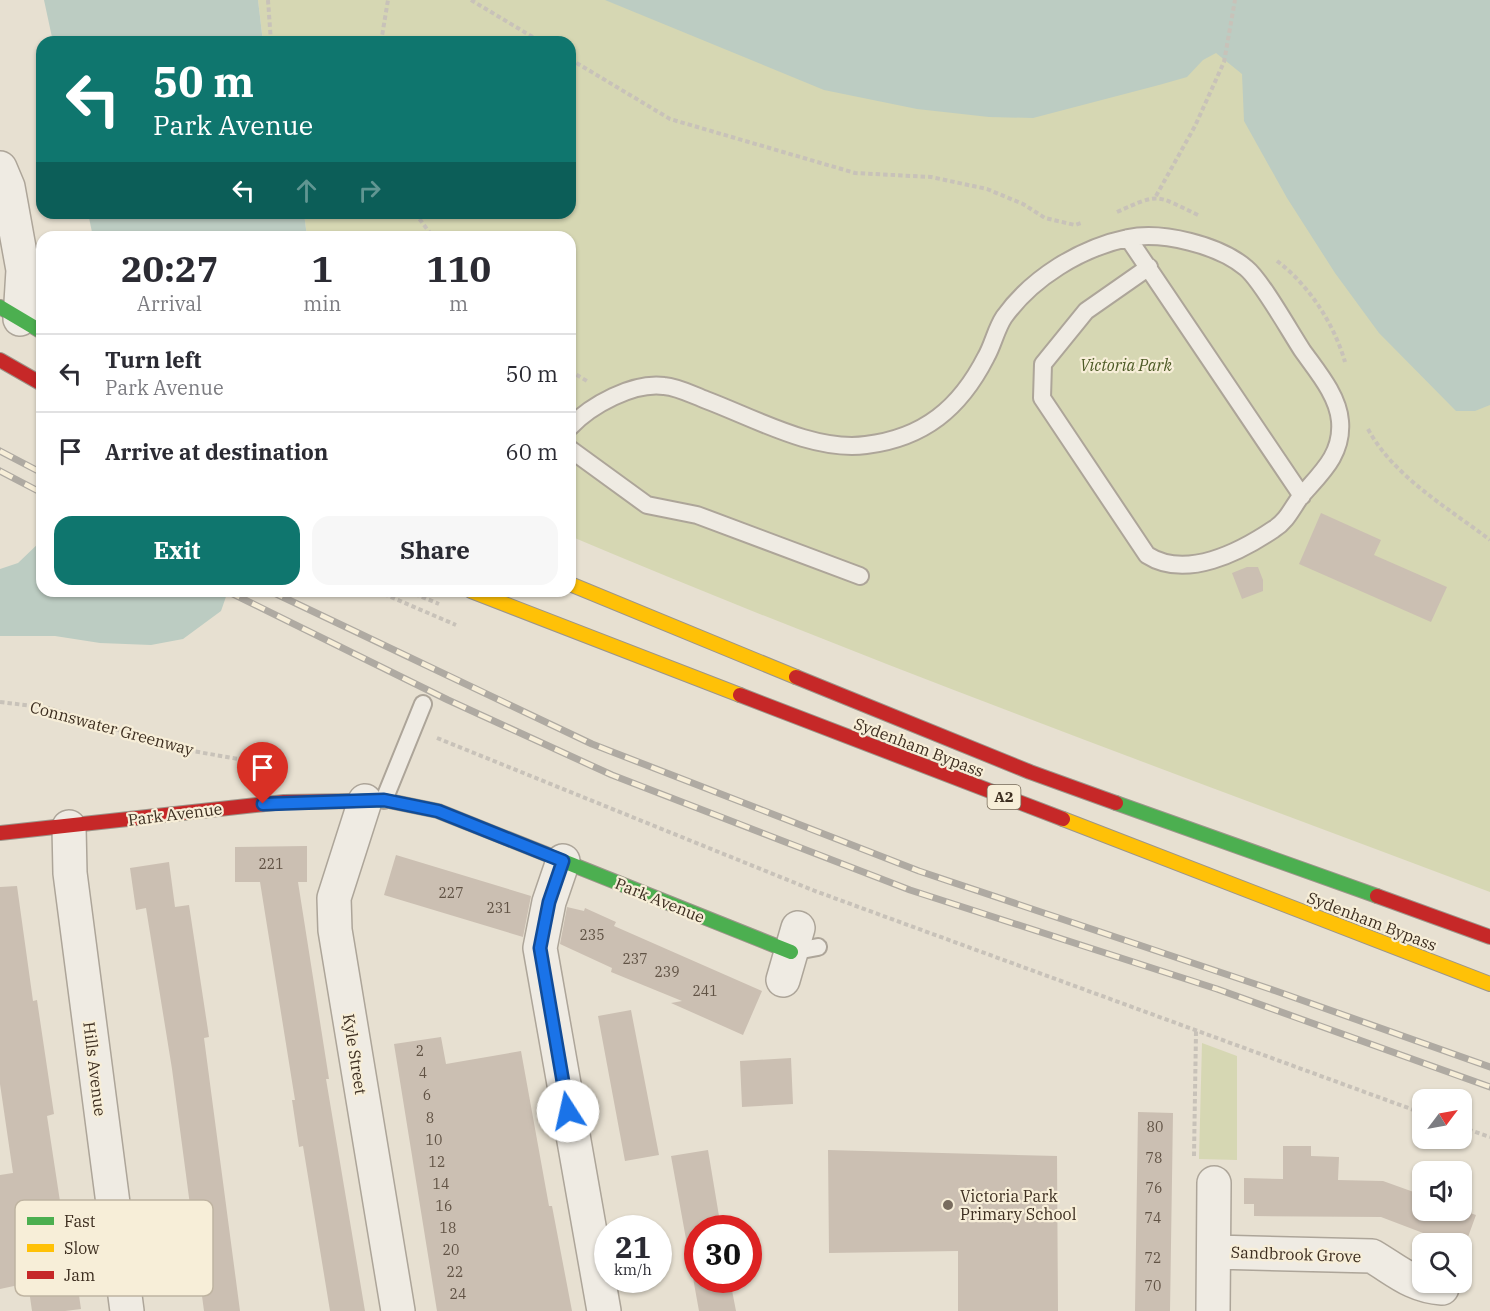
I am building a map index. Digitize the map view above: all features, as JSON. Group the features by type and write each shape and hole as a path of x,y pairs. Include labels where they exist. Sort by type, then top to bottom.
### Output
{"main road":[{"path":"0,360 36,381"},
{"name":"Sydenham Bypass","path":"576,586 1030,772 1490,937"},
{"name":"Sydenham Bypass","path":"487,597 1490,984"},
{"name":"Park Avenue","path":"0,833 284,802 374,800 438,811 797,952"}],"street":[{"path":"0,168 8,187 23,270 20,320"},
{"name":"Kyle Street","path":"374,800 334,898 335,930 398,1311"},
{"name":"Hills Avenue","path":"69,827 70,873 113,1200"},
{"path":"563,861 549,902 540,948 604,1311"},
{"path":"1213,1311 1214,1183"},
{"name":"Sandbrook Grove","path":"1214,1252 1372,1256 1412,1282"},
{"name":"Hills Avenue","path":"125,1296 127,1311"}],"lane":[{"path":"576,420 621,392 663,386 821,444 865,446 903,437 946,414 969,386 988,356 1003,318 1038,281 1070,259 1128,238 1191,240 1227,255 1248,269 1322,378 1341,420 1337,447 1323,475 1302,496 1283,524 1243,549 1190,564 1161,563 1147,555 1042,398 1043,364 1086,311 1149,267"},
{"path":"1128,238 1302,496"},
{"path":"576,453 647,505 697,515 860,576"},
{"path":"374,800 423,704"}],"path":[{"path":"268,0 271,36"},
{"path":"382,36 388,0"},
{"path":"471,0 531,36"},
{"path":"1156,196 1200,116 1224,62 1234,0"},
{"path":"391,597 460,626"},
{"name":"Connswater Greenway","path":"0,702 50,708 175,748 285,767"},
{"path":"412,728 815,891 1412,1109"},
{"path":"1196,1031 1194,1157 1214,1183"},
{"path":"1472,1131 1490,1137"}],"green space":[{"name":"Victoria Park","path":"258,0 1490,0 1490,892 914,675 576,538 576,231 306,231 305,219 576,219 576,36 262,36"},
{"path":"1202,1043 1237,1056 1237,1160 1199,1159"}],"shaded area":[{"path":"44,0 258,0 262,36 52,36"},
{"path":"605,0 1490,0 1490,405 1475,411 1456,411 1379,333 1335,273 1287,198 1244,121 1242,74 1216,53 1203,60 1187,77 1159,85 1033,118 989,117 917,109 824,90"},
{"path":"89,219 305,219 306,231 92,231"},
{"path":"36,546 36,597 226,597 221,611 183,639 151,645 100,643 55,636 0,636 0,569 18,563"}],"building":[{"path":"1321,513 1381,540 1374,555 1447,587 1431,622 1299,564"},
{"path":"1247,567 1258,567 1263,580 1263,591 1242,599 1232,573"},
{"path":"307,846 307,882 298,882 329,1079 326,1079 365,1311 330,1311 303,1146 299,1147 292,1100 295,1100 260,882 235,882 235,847"},
{"path":"396,855 531,896 523,937 384,895"},
{"path":"169,862 175,907 189,905 209,1037 204,1038 240,1311 204,1311 202,1296 213,1296 213,1200 189,1200 172,1069 146,908 136,910 130,868"},
{"path":"17,886 33,1001 37,1000 54,1114 47,1116 60,1200 15,1200 15,1286 0,1289 0,1175 13,1173 0,1084 0,887"},
{"path":"567,907 584,911 585,908 616,922 614,926 762,991 743,1035 671,1003 682,1001 611,972 612,968 560,944"},
{"path":"631,1010 659,1155 625,1161 598,1016"},
{"path":"441,1037 446,1064 521,1051 549,1206 552,1206 572,1311 437,1311 394,1044"},
{"path":"791,1058 793,1104 742,1107 740,1061"},
{"path":"1138,1112 1173,1113 1170,1311 1135,1311"},
{"path":"1283,1146 1311,1146 1311,1156 1339,1157 1338,1180 1383,1181 1412,1191 1412,1221 1472,1221 1472,1214 1476,1215 1469,1233 1423,1233 1381,1217 1254,1216 1254,1204 1244,1204 1244,1178 1283,1179"},
{"path":"708,1150 719,1215 684,1215 684,1228 671,1156"},
{"path":"828,1150 1057,1156 1058,1311 958,1311 958,1251 829,1253"},
{"path":"696,1293 733,1293 736,1311 699,1311"},
{"path":"30,1296 79,1296 81,1309 32,1311"}],"railway":[{"path":"0,451 36,470"},
{"path":"0,471 36,490"},
{"path":"239,597 448,700 612,775 910,890 1217,989 1490,1087"},
{"path":"283,597 592,744 919,871 1276,991 1490,1067"}],"traffic: fast":[{"path":"0,307 36,328"},
{"path":"357,801 384,800 438,811 791,952"},
{"path":"1116,803 1377,896"}],"traffic: slow":[{"path":"576,586 796,677"},
{"path":"487,597 740,695"},
{"path":"1063,819 1490,984"}],"traffic: jam":[{"path":"0,360 36,381"},
{"path":"796,677 1030,772 1116,803"},
{"path":"740,695 1063,819"},
{"path":"0,833 284,802 357,801"},
{"path":"1377,896 1490,937"}],"place":[{"name":"Victoria Park Primary School","path":"948,1205"}],"route":[{"path":"263,804 384,800 438,811 563,861 549,902 540,948 568,1111"}]}
